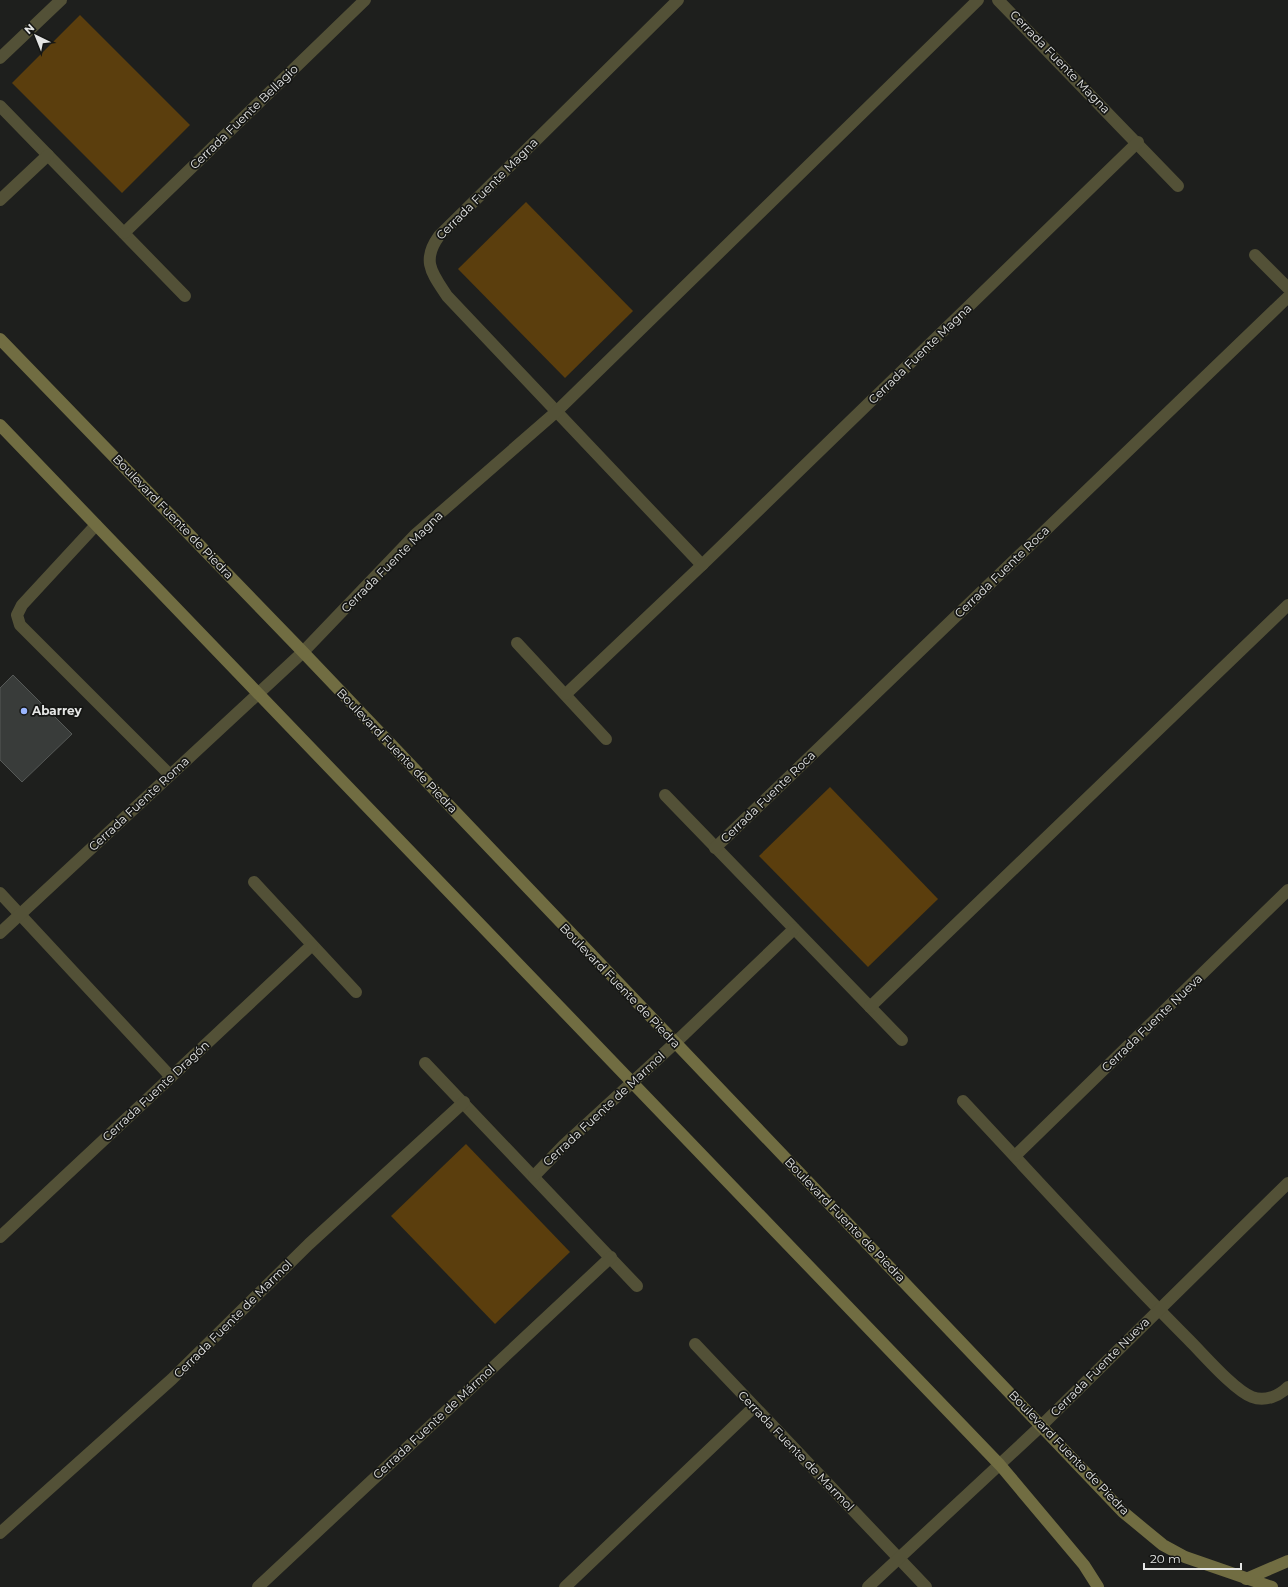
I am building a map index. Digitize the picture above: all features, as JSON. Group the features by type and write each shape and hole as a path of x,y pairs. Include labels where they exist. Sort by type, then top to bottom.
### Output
{"street":[{"path":"0,58 61,0"},
{"name":"Cerrada Fuente Bellagio","path":"124,233 365,0"},
{"name":"Cerrada Fuente Magna","path":"678,0 439,236 430,250 429,260 433,275 447,296 702,566"},
{"name":"Cerrada Fuente Magna","path":"258,694 303,652 416,534 556,412 978,0"},
{"name":"Cerrada Fuente Magna","path":"998,0 1138,142 1178,186"},
{"path":"0,106 185,296"},
{"name":"Cerrada Fuente Magna","path":"566,694 702,566 1138,142"},
{"path":"0,200 48,156"},
{"path":"1255,255 1288,288"},
{"name":"Cerrada Fuente Roca","path":"716,848 1288,296"},
{"name":"Boulevard Fuente de Piedra","path":"0,339 303,652 675,1043 1042,1425 1123,1512 1163,1545 1185,1557 1272,1587"},
{"path":"0,425 1000,1465 1084,1565 1098,1587"},
{"path":"96,525 22,605 17,615 20,625 170,775"},
{"path":"870,1007 1288,605"},
{"path":"517,642 606,739"},
{"name":"Cerrada Fuente Roma","path":"0,933 258,694"},
{"name":"Cerrada Fuente Roca","path":"665,795 902,1040"},
{"path":"254,882 356,992"},
{"name":"Cerrada Fuente Nueva","path":"1015,1156 1288,890"},
{"path":"0,893 171,1077"},
{"path":"675,1043 794,928"},
{"name":"Cerrada Fuente Dragón","path":"0,1237 312,945"},
{"name":"Cerrada Fuente de Marmol","path":"534,1176 564,1145 675,1043"},
{"name":"Cerrada Fuente de Marmol","path":"425,1063 464,1102 637,1286"},
{"name":"Cerrada Fuente Nueva","path":"963,1101 1158,1309 1236,1385 1252,1396 1262,1399 1270,1398 1282,1393 1288,1387"},
{"name":"Cerrada Fuente de Marmol","path":"0,1533 172,1379 309,1244 464,1102"},
{"name":"Cerrada Fuente Nueva","path":"898,1558 1042,1425 1158,1309 1288,1183"},
{"name":"Cerrada Fuente de Mármol","path":"258,1587 611,1258"},
{"name":"Cerrada Fuente de Marmol","path":"695,1344 926,1587"},
{"path":"565,1587 754,1407"},
{"path":"868,1587 898,1558"},
{"path":"1246,1579 1288,1561"}],"shaded area":[{"path":"80,15 190,125 122,193 12,83"},
{"path":"526,202 633,311 565,378 458,269"},
{"path":"830,787 938,899 868,967 759,856"},
{"path":"466,1144 570,1252 495,1324 391,1216"}],"building":[{"name":"Abarrey","path":"13,675 72,734 22,782 0,760 0,688"}],"place":[{"name":"Abarrey","path":"24,711"}]}
